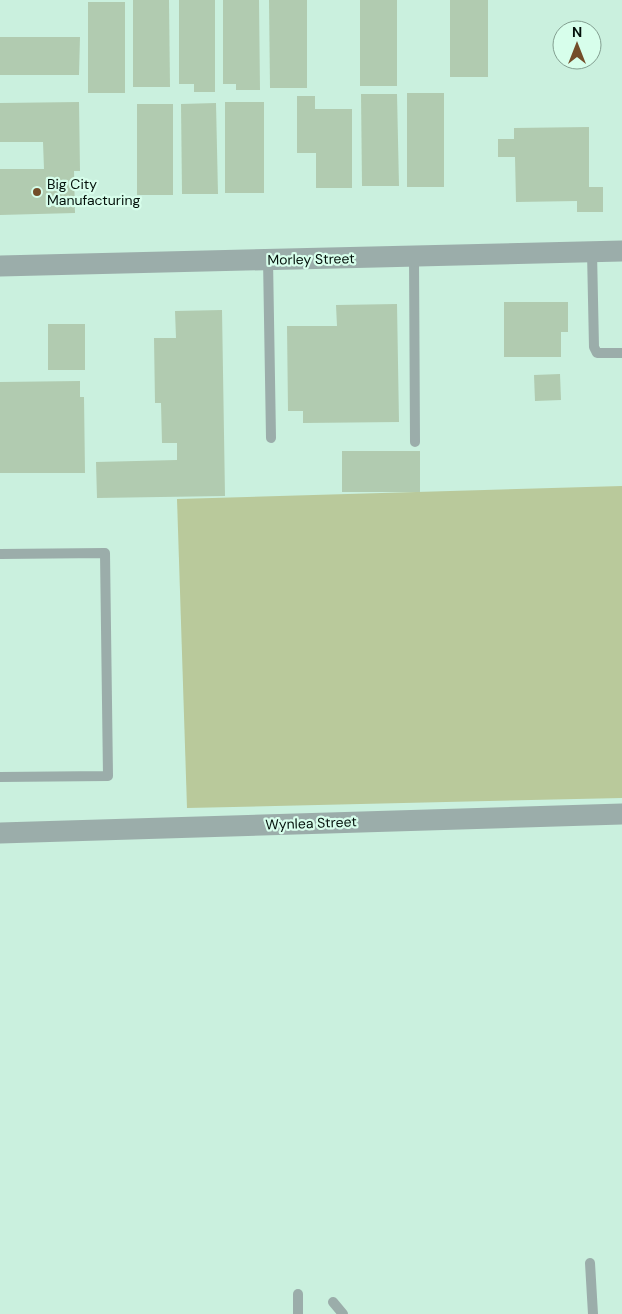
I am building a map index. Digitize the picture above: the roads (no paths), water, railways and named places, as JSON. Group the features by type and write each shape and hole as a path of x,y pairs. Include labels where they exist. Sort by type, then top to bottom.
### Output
{"street":[{"name":"Morley Street","path":"0,266 622,251"},
{"name":"Wynlea Street","path":"0,832 622,814"}],"lane":[{"path":"592,252 594,347 597,353 622,353"},
{"path":"414,256 415,442"},
{"path":"268,260 271,438"},
{"path":"0,554 105,553 108,776 0,778"},
{"path":"590,1263 594,1314"},
{"path":"298,1294 298,1314"},
{"path":"329,1314 333,1302 343,1314"}],"place":[{"name":"Big City Manufacturing","path":"37,192"}]}
